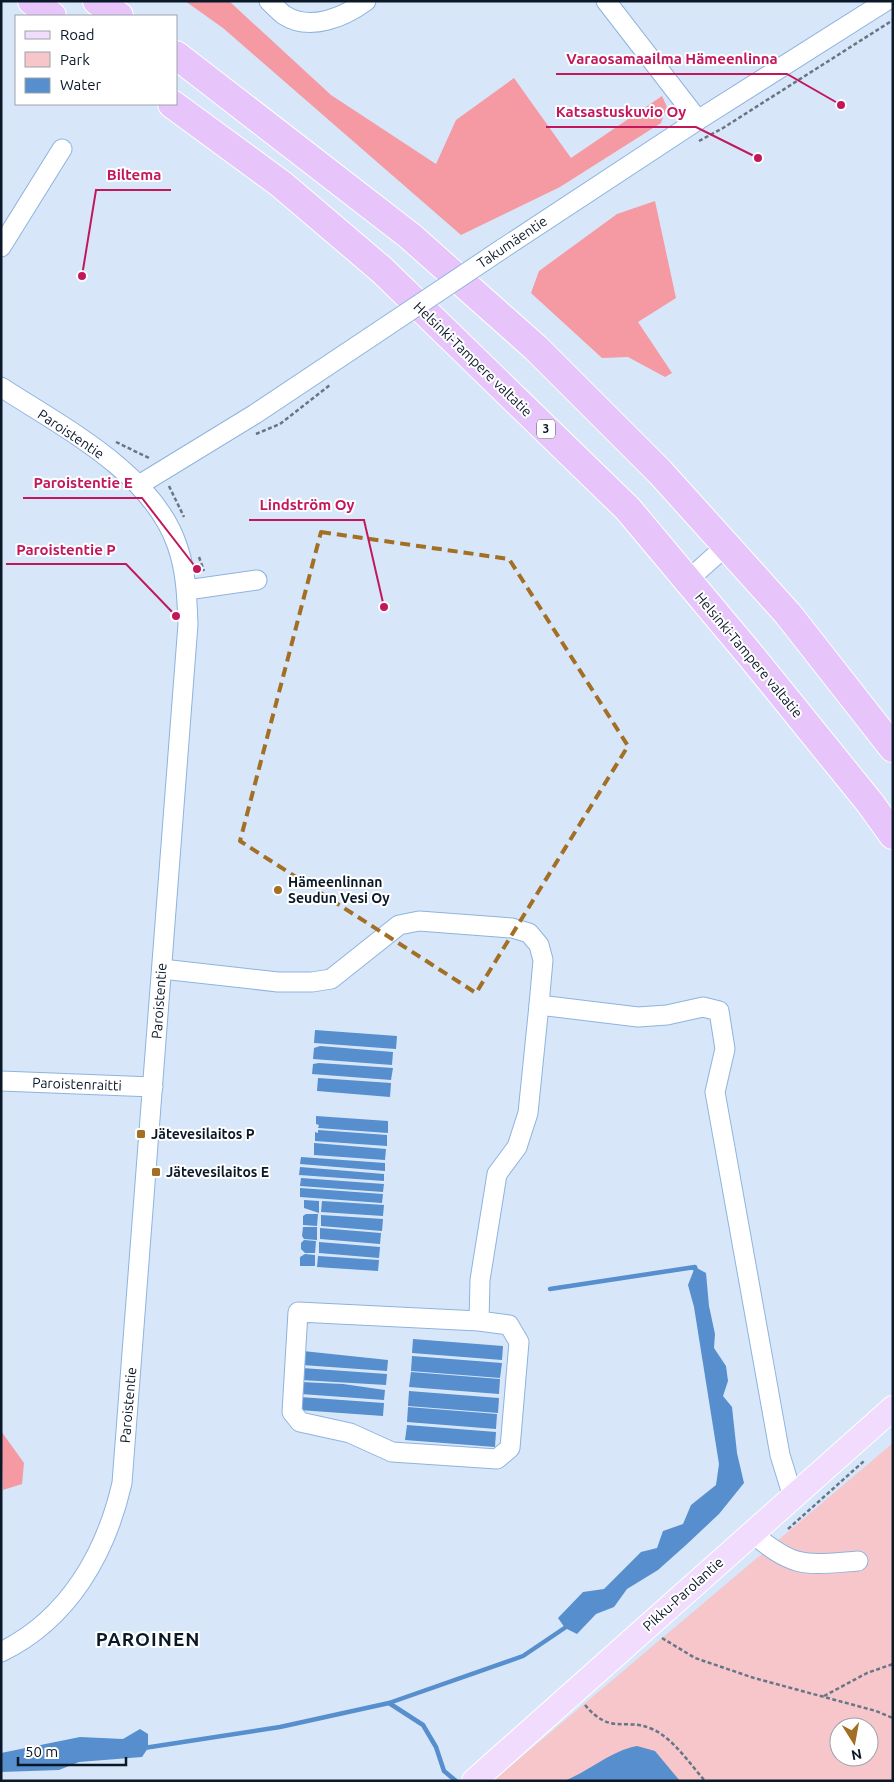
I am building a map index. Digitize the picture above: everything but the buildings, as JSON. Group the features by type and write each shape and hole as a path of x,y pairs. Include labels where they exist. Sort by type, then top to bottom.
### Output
{"highway":[{"path":"32,1 51,15"},
{"path":"97,1 118,15"},
{"path":"118,1 133,15"},
{"path":"178,57 410,236 536,348 660,472 788,614 893,748"},
{"name":"Helsinki-Tampere valtatie","path":"173,105 281,184 382,270 628,509 864,796 893,835"}],"main road":[{"name":"Pikku-Parolantie","path":"474,1781 648,1625 759,1538 793,1497 893,1408"}],"street":[{"path":"270,1 286,16 304,21 320,22 351,12 366,1"},
{"path":"606,1 698,120"},
{"name":"Takumäentie","path":"139,485 255,414 698,120 886,1"},
{"path":"1,247 62,149"},
{"name":"Paroistentie","path":"1,387 99,452 139,485 167,523 177,542 184,566 188,624 122,1483 115,1516 97,1558 76,1590 45,1621 1,1652"},
{"path":"688,580 726,546"},
{"path":"187,590 257,580"},
{"path":"162,969 278,982 312,982 331,980 399,925 419,920 512,928 529,933 539,945 543,960 528,1113 516,1147 497,1174 480,1280 480,1321"},
{"path":"539,1005 638,1017 667,1015 703,1007 719,1011 724,1049 715,1092 780,1455 793,1497"},
{"name":"Paroistenraitti","path":"1,1081 153,1087"},
{"path":"298,1312 480,1321 509,1325 519,1342 510,1448 498,1459 392,1452 350,1433 300,1422 292,1412 298,1312"},
{"path":"759,1538 778,1555 794,1562 818,1564 858,1561"}],"path":[{"path":"692,144 723,128 893,20"},
{"path":"759,1538 799,1521 871,1455"},
{"path":"648,1625 667,1643 694,1658 754,1678 876,1711 893,1718"},
{"path":"823,1696 867,1673 893,1664"},
{"path":"573,1692 602,1720 618,1725 644,1726 659,1732 705,1781"}],"highlighted area":[{"path":"321,532 509,559 628,746 476,993 240,841"}],"green space":[{"path":"893,1443 893,1781 493,1781"}],"shaded area":[{"path":"185,1 229,1 331,95 436,164 456,120 514,78 571,158 662,96 667,107 661,123 560,187 461,235 223,28"},
{"path":"655,201 676,298 638,322 672,373 665,377 628,357 602,358 531,293 539,271 617,214"},
{"path":"1,1431 24,1463 22,1484 3,1490"}],"water":[{"path":"315,1030 397,1036 396,1049 314,1043"},
{"path":"320,1046 393,1052 392,1065 313,1059 314,1048"},
{"path":"313,1064 393,1068 391,1080 312,1074"},
{"path":"318,1078 391,1083 390,1097 317,1091"},
{"path":"316,1116 388,1121 388,1133 318,1128"},
{"path":"318,1130 387,1135 387,1146 315,1141 315,1132 318,1133"},
{"path":"314,1143 386,1149 385,1160 314,1155"},
{"path":"301,1157 385,1163 385,1171 300,1164"},
{"path":"300,1167 384,1174 384,1181 299,1175"},
{"path":"301,1178 384,1184 383,1192 300,1186"},
{"path":"300,1188 383,1194 382,1203 300,1197"},
{"path":"304,1200 319,1201 319,1213 304,1208"},
{"path":"322,1201 384,1205 383,1216 321,1212"},
{"path":"306,1214 318,1214 317,1226 303,1225 303,1216"},
{"path":"321,1215 383,1219 382,1231 321,1226"},
{"path":"303,1227 317,1227 317,1240 304,1239 302,1236"},
{"path":"320,1228 381,1233 380,1244 320,1239"},
{"path":"304,1240 316,1241 315,1253 305,1253 301,1249 301,1243"},
{"path":"319,1242 380,1247 379,1258 319,1253"},
{"path":"305,1254 315,1255 315,1266 300,1266 300,1257"},
{"path":"318,1256 379,1260 378,1271 317,1267"},
{"path":"695,1267 706,1273 709,1306 715,1334 714,1348 726,1366 728,1381 723,1396 732,1407 737,1453 744,1483 719,1514 686,1545 658,1570 627,1589 614,1607 596,1614 577,1634 565,1628 558,1618 583,1592 604,1589 641,1552 657,1548 663,1531 683,1524 691,1505 716,1485 719,1464 694,1307 688,1285"},
{"path":"413,1339 503,1346 502,1360 412,1353"},
{"path":"303,1351 388,1360 387,1371 302,1365"},
{"path":"412,1356 502,1363 500,1378 411,1371"},
{"path":"302,1368 387,1374 386,1385 301,1380"},
{"path":"411,1372 500,1379 499,1394 409,1387"},
{"path":"301,1382 343,1384 385,1390 384,1400 301,1394"},
{"path":"409,1391 499,1398 498,1413 408,1406"},
{"path":"300,1397 384,1403 383,1416 299,1410"},
{"path":"408,1407 497,1414 496,1429 407,1422"},
{"path":"407,1425 496,1432 495,1447 405,1440"},
{"path":"140,1729 148,1734 148,1748 142,1757 79,1762 59,1770 1,1772 1,1753 80,1737 123,1739"},
{"path":"637,1746 655,1751 680,1781 564,1781 618,1752"}],"waterway":[{"path":"550,1289 695,1267 696,1271"},
{"path":"144,1748 280,1727 389,1703 523,1656 569,1625"},
{"path":"389,1703 423,1725 436,1747 444,1771 456,1781"}],"place":[{"name":"Varaosamaailma Hämeenlinna","path":"841,105"},
{"name":"Katsastuskuvio Oy","path":"758,158"},
{"name":"Biltema","path":"82,276"},
{"name":"Paroistentie E","path":"197,569"},
{"name":"Lindström Oy","path":"384,607"},
{"name":"Paroistentie P","path":"176,616"},
{"name":"Hämeenlinnan Seudun Vesi Oy","path":"278,890"},
{"name":"Jätevesilaitos P","path":"141,1134"},
{"name":"Jätevesilaitos E","path":"156,1172"}],"district":[{"name":"PAROINEN","path":"148,1639"}]}
